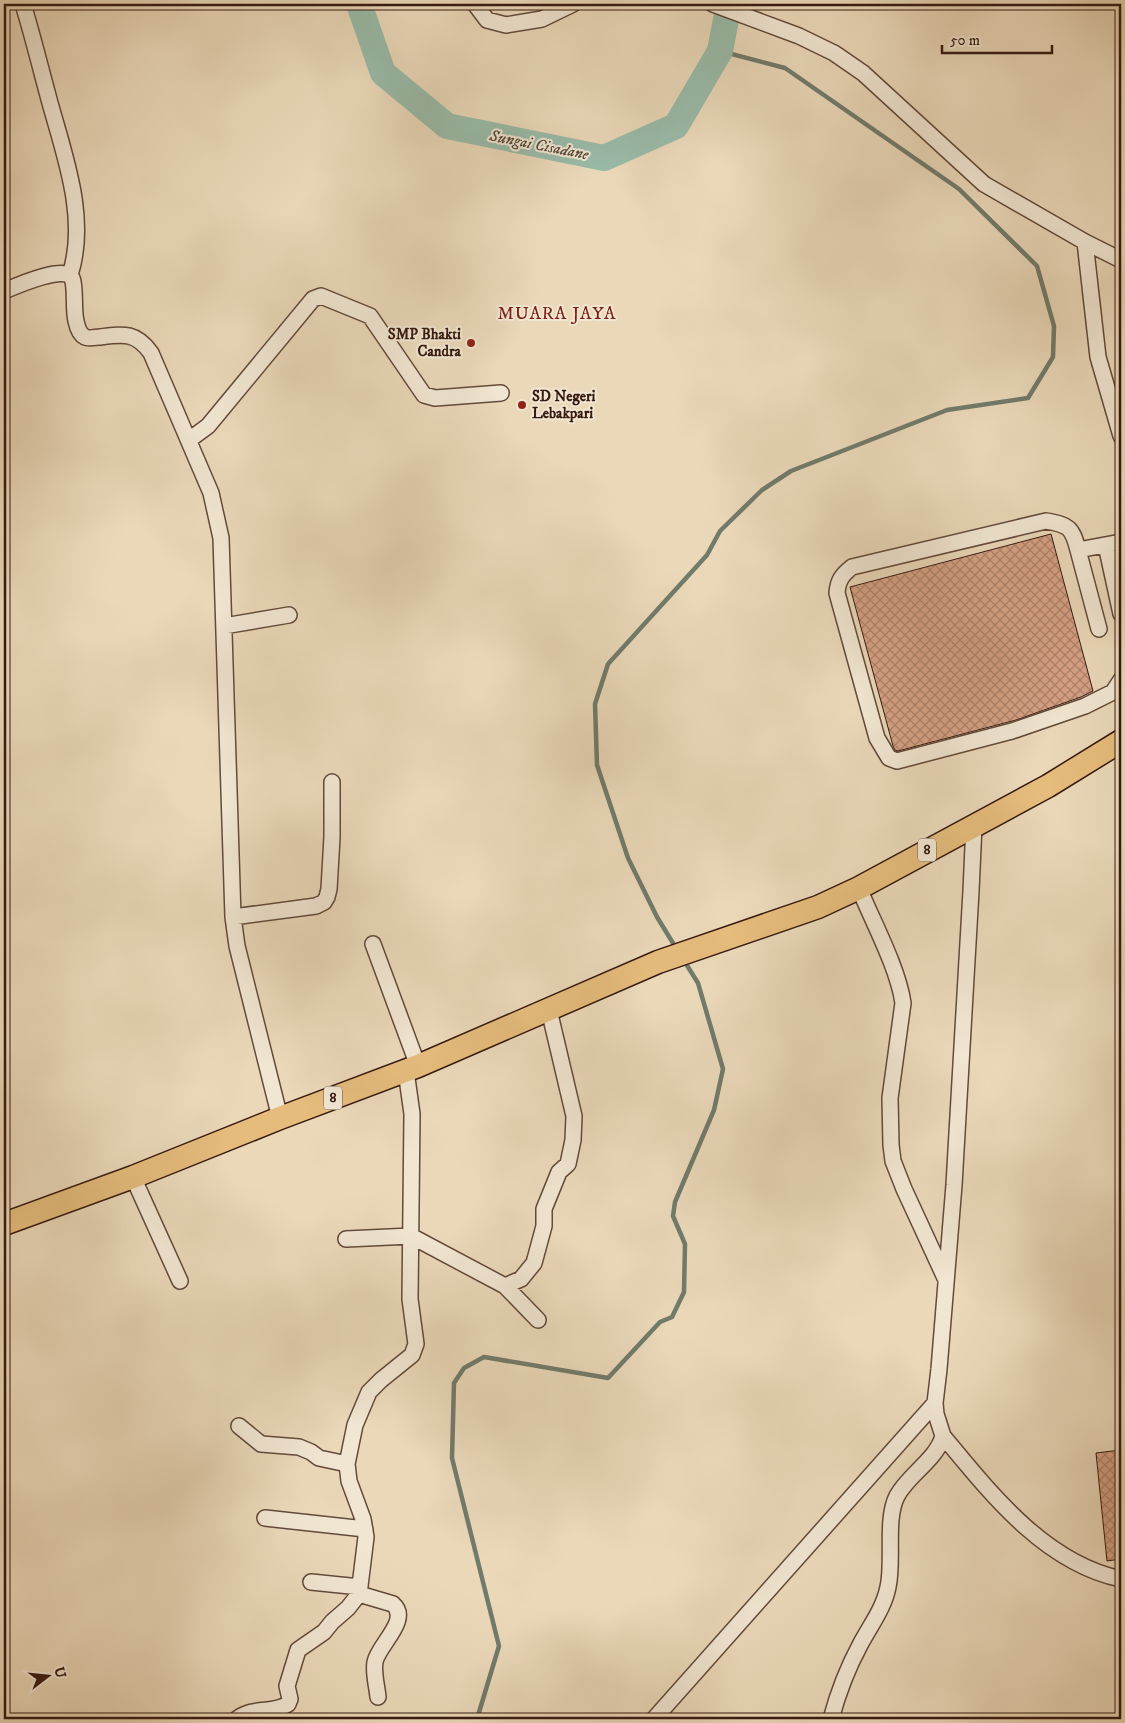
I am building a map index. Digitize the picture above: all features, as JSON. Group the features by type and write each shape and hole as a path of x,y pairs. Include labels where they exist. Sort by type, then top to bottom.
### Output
{"highway":[{"name":"8","path":"4,1224 133,1177 412,1068 658,962 818,906 859,888 1048,786 1121,741"}],"street":[{"path":"23,4 67,162 74,199 77,236 76,252 70,275"},
{"path":"474,4 487,20 506,25 542,19 572,4"},
{"path":"716,5 799,36 834,53 864,74 984,184 1085,242 1121,260"},
{"path":"1085,242 1098,357 1121,436"},
{"path":"4,291 64,272 70,275 73,280 74,315 78,328 85,337 128,335 137,338 145,344 151,353 211,493 221,538 233,917 237,946 280,1118"},
{"path":"189,440 208,426 313,299 321,296 370,316 424,395 435,398 501,393"},
{"path":"1099,629 1073,532 1062,524 1046,521 852,567 843,574 838,582 837,593 877,738 889,758 896,761 1012,730 1085,706 1113,692 1121,680"},
{"path":"1078,550 1121,542"},
{"path":"1106,545 1121,614"},
{"path":"224,626 289,615"},
{"path":"233,917 316,906 327,898 332,837 332,782"},
{"path":"974,825 954,1186 939,1369 934,1403 936,1414 943,1436 1002,1503 1049,1546 1094,1572 1121,1579"},
{"path":"859,888 894,971 903,1003 890,1098 890,1145 893,1160 946,1281"},
{"path":"237,1719 252,1712 288,1704 290,1699 287,1686 289,1675 298,1650 324,1632 348,1608 359,1590 366,1537 360,1510 349,1481 347,1464 354,1426 369,1392 412,1355 416,1344 410,1299 412,1068 373,944"},
{"path":"505,1286 521,1279 534,1263 544,1226 544,1209 557,1176 568,1164 573,1140 574,1116 549,1010"},
{"path":"133,1177 180,1281"},
{"path":"346,1239 411,1236 505,1286 538,1320"},
{"path":"654,1719 934,1403"},
{"path":"239,1426 261,1444 276,1447 299,1447 319,1458 347,1464"},
{"path":"831,1719 838,1692 886,1596 891,1568 892,1517 896,1497 938,1447 943,1436"},
{"path":"265,1518 365,1529"},
{"path":"311,1582 359,1590 393,1604 397,1608 395,1628 378,1653 374,1663 378,1697"}],"building":[{"path":"1051,534 1093,691 1016,720 898,751 895,750 850,587"},
{"path":"1121,1450 1121,1559 1107,1561 1096,1453"}],"waterway":[{"name":"Sungai Cisadane","path":"359,4 383,73 447,126 604,158 676,126 720,51 729,4"},
{"path":"676,948 657,917 628,858 597,765 595,704 608,664 707,555 720,531 762,490 791,471 947,410 1028,398 1053,357 1054,326 1037,266 959,189 785,68 720,51"},
{"path":"477,1719 499,1646 452,1458 454,1383 464,1368 484,1357 608,1378 660,1322 672,1317 684,1292 685,1244 673,1216 675,1202 714,1110 723,1069 698,983 683,959"}],"place":[{"name":"SMP Bhakti Candra","path":"471,343"},
{"name":"SD Negeri Lebakpari","path":"522,405"}],"district":[{"name":"MUARA JAYA","path":"557,314"}]}
